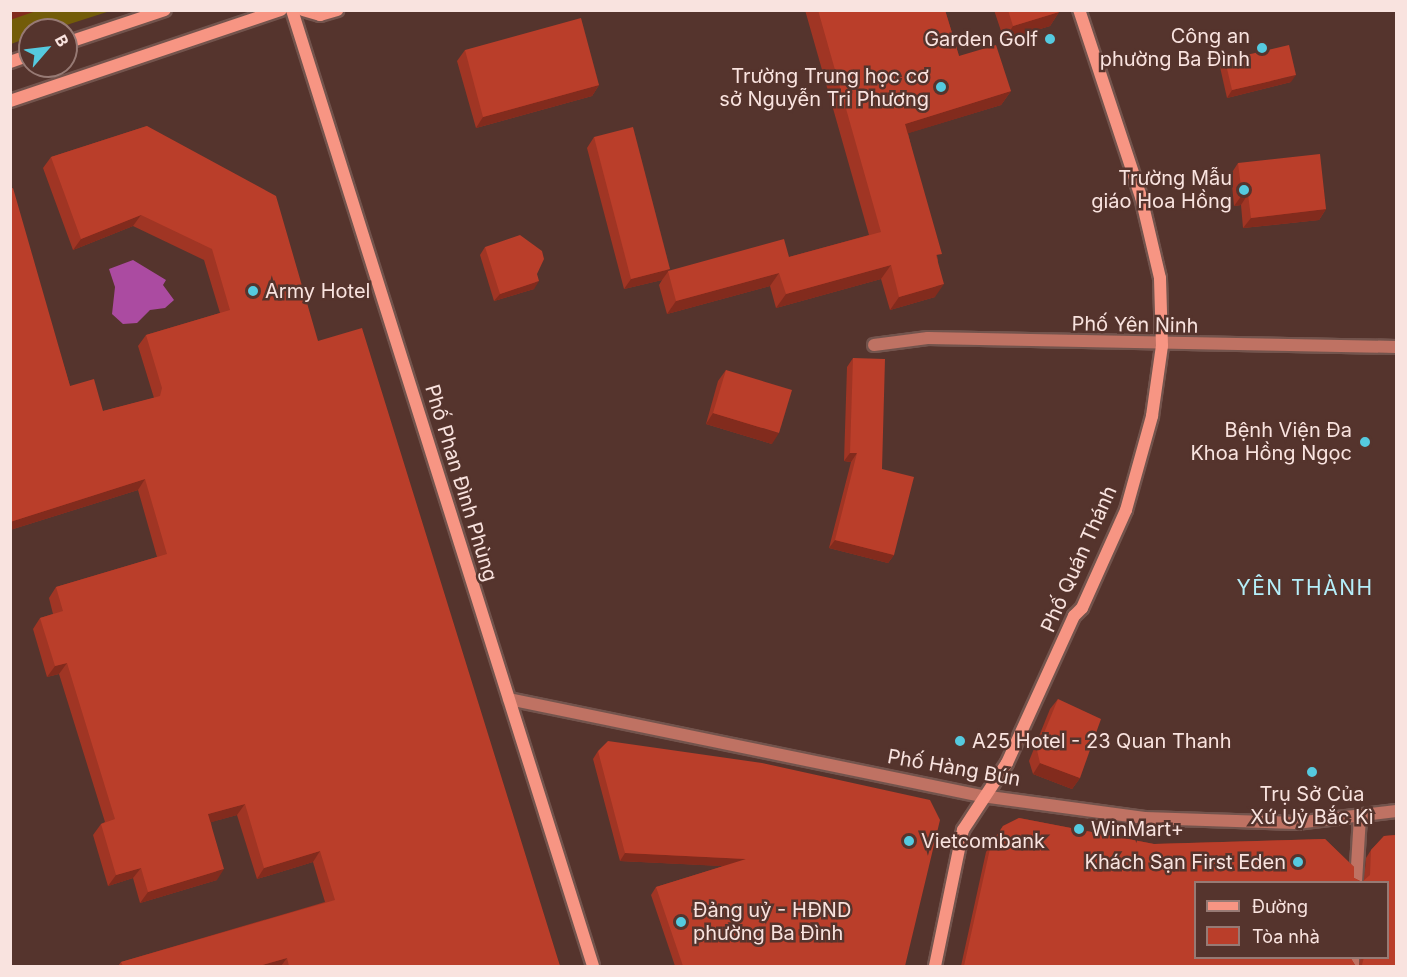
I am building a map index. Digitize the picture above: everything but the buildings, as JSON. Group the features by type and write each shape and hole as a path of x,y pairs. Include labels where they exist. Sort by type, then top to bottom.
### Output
{"main road":[{"path":"78,39 165,10"},
{"path":"10,101 281,10"},
{"name":"Phố Phan Đình Phùng","path":"292,10 593,966"},
{"path":"303,10 320,15 337,10"},
{"name":"Phố Quán Thánh","path":"935,966 963,830 982,796 1007,763 1126,510 1152,416 1162,346 1160,278 1143,206 1079,10"}],"street":[{"name":"Phố Yên Ninh","path":"874,345 928,338 1162,346 1396,347"},
{"name":"Phố Hàng Bún","path":"509,699 982,796 1184,822 1296,823 1396,811"},
{"path":"1356,881 1360,816"}],"shaded area":[{"path":"10,11 110,11 78,21 78,18 18,18 18,41 11,44"},
{"path":"133,260 166,280 163,285 174,300 165,308 150,310 137,323 123,324 112,314 115,287 109,269"}],"place":[{"name":"Garden Golf","path":"1050,39"},
{"name":"Công an phường Ba Đình","path":"1262,48"},
{"name":"Trường Trung học cơ sở Nguyễn Tri Phương","path":"941,87"},
{"name":"Trường Mẫu giáo Hoa Hồng","path":"1244,190"},
{"name":"Army Hotel","path":"253,291"},
{"name":"Bệnh Viện Đa Khoa Hồng Ngọc","path":"1365,442"},
{"name":"A25 Hotel - 23 Quan Thanh","path":"960,741"},
{"name":"Trụ Sở Của Xứ Uỷ Bắc Kì","path":"1312,772"},
{"name":"WinMart+","path":"1079,829"},
{"name":"Vietcombank","path":"909,841"},
{"name":"Khách Sạn First Eden","path":"1298,862"},
{"name":"Đảng uỷ - HĐND phường Ba Đình","path":"681,922"}],"district":[{"name":"YÊN THÀNH","path":"1305,588"}]}
